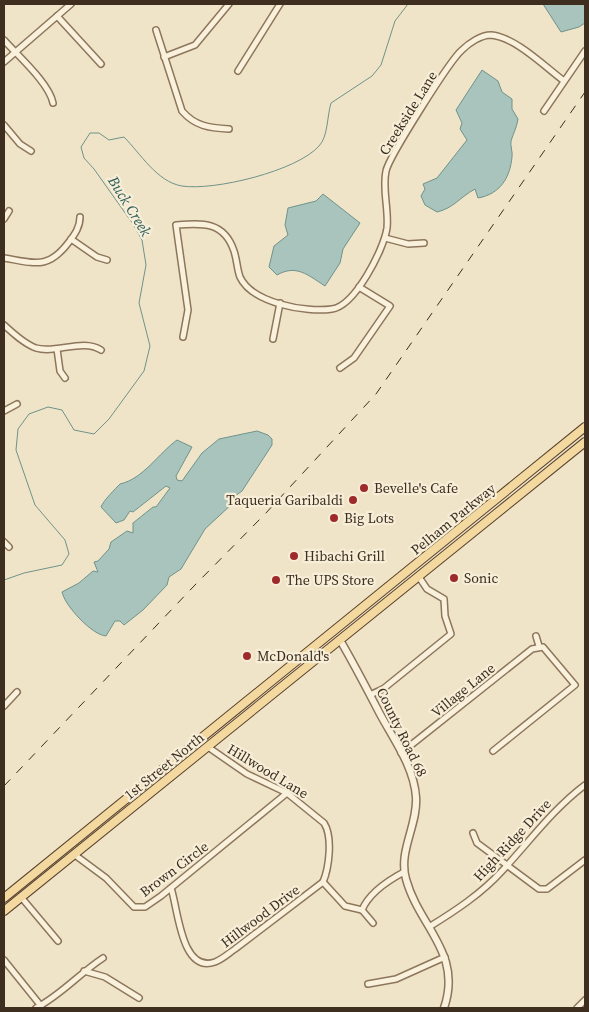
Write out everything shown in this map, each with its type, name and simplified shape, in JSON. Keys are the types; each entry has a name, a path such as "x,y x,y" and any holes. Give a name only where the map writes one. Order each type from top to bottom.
{"main road":[{"name":"Pelham Parkway","path":"336,629 585,427"},
{"name":"Pelham Parkway","path":"340,640 585,442"},
{"path":"544,460 553,469"},
{"path":"480,514 486,523"},
{"path":"425,557 433,565"},
{"path":"336,629 340,640"},
{"name":"1st Street North","path":"4,898 336,629"},
{"name":"1st Street North","path":"4,911 340,640"},
{"path":"290,666 297,675"},
{"path":"248,701 255,709"},
{"path":"200,739 208,747"},
{"path":"168,765 174,774"},
{"path":"118,805 125,814"},
{"path":"68,846 74,855"},
{"path":"14,889 21,897"}],"street":[{"path":"4,62 70,4"},
{"path":"164,57 196,45 228,4"},
{"path":"238,71 280,4"},
{"path":"57,16 101,64"},
{"path":"156,30 182,109 190,119 202,126 229,129"},
{"name":"Creekside Lane","path":"183,336 188,310 176,225 202,223 217,228 227,237 234,250 240,276 249,289 258,295 302,310 333,309 347,302 359,287 385,238 387,226 386,171 405,135 460,51 474,40 488,35 504,37 564,81"},
{"path":"4,40 50,94 53,103"},
{"path":"544,111 585,51"},
{"path":"4,126 20,144 31,151"},
{"path":"4,219 9,211"},
{"path":"4,258 37,263 46,262 59,254 71,239 80,226 80,217"},
{"path":"385,238 408,244 424,243"},
{"path":"71,239 96,256 107,260"},
{"path":"340,368 354,358 390,306 359,287"},
{"path":"273,339 280,303"},
{"path":"4,325 31,346 41,349 93,346 101,350"},
{"path":"57,349 60,371 65,378"},
{"path":"4,411 17,404"},
{"path":"4,542 10,547"},
{"path":"370,694 383,689 451,634 444,612 444,599 427,589 419,577"},
{"path":"494,751 575,685 546,649 538,646 536,636"},
{"name":"County Road 68","path":"340,640 401,753 413,780 416,803 414,820 404,854 404,872 411,894 445,957 449,983 444,1008"},
{"name":"Village Lane","path":"401,753 538,646"},
{"path":"4,706 17,692"},
{"name":"Hillwood Lane","path":"208,747 247,774 287,793 326,826 328,845 323,882"},
{"name":"High Ridge Drive","path":"429,927 469,901 506,866 558,807 585,785"},
{"name":"Brown Circle","path":"74,855 106,878 127,901 137,908 148,905 287,793"},
{"path":"473,833 477,843 506,866 543,890 550,887 585,860"},
{"path":"362,910 366,901 377,890 404,872"},
{"path":"323,882 345,906 362,910 373,923"},
{"name":"Hillwood Drive","path":"171,888 186,949 195,958 209,963 220,959 235,949 323,882"},
{"path":"21,897 58,941"},
{"path":"368,984 396,979 445,957"},
{"path":"4,960 39,1007 58,995 84,971 103,958"},
{"path":"84,971 105,977 139,998"},
{"path":"577,1008 585,1000"}],"water":[{"path":"543,4 585,4 585,23 579,27 561,32"},
{"path":"482,70 498,81 502,92 512,99 512,109 518,119 511,141 512,155 509,172 498,189 492,193 478,198 475,189 453,205 437,212 425,205 421,196 425,189 423,184 437,178 467,140 460,129 462,123 456,110"},
{"path":"323,194 360,223 343,249 340,263 325,286 302,272 290,271 277,275 269,267 274,246 288,235 285,225 288,208 316,201"},
{"path":"257,431 268,435 272,439 272,445 242,491 235,496 233,503 205,529 181,569 169,577 167,585 143,610 124,625 120,621 115,621 106,636 94,631 80,619 68,605 62,592 79,583 93,571 98,572 94,562 98,561 109,549 111,542 127,531 133,533 133,523 153,507 156,507 170,488 166,486 133,512 130,511 124,520 116,523 101,507 104,501 120,484 136,477 177,440 192,447 176,476 177,480 182,481 202,453 219,439"}],"waterway":[{"name":"Buck Creek","path":"4,580 24,573 62,565 69,554 65,540 35,505 16,450 18,429 29,414 48,407 62,410 74,430 94,434 109,419 144,371 150,346 139,303 146,265 142,240 133,224 84,158 81,147 90,133 99,133 109,140 124,137 157,173 165,179 182,186 196,187 234,182 293,164 308,155 322,142 326,132 331,103 372,76 381,65 395,21 408,4"}],"railway":[{"path":"4,786 265,514 376,394 585,92"}],"place":[{"name":"Bevelle's Cafe","path":"364,488"},
{"name":"Taqueria Garibaldi","path":"353,500"},
{"name":"Big Lots","path":"334,518"},
{"name":"Hibachi Grill","path":"294,556"},
{"name":"Sonic","path":"454,578"},
{"name":"The UPS Store","path":"276,580"},
{"name":"McDonald's","path":"247,656"}]}
